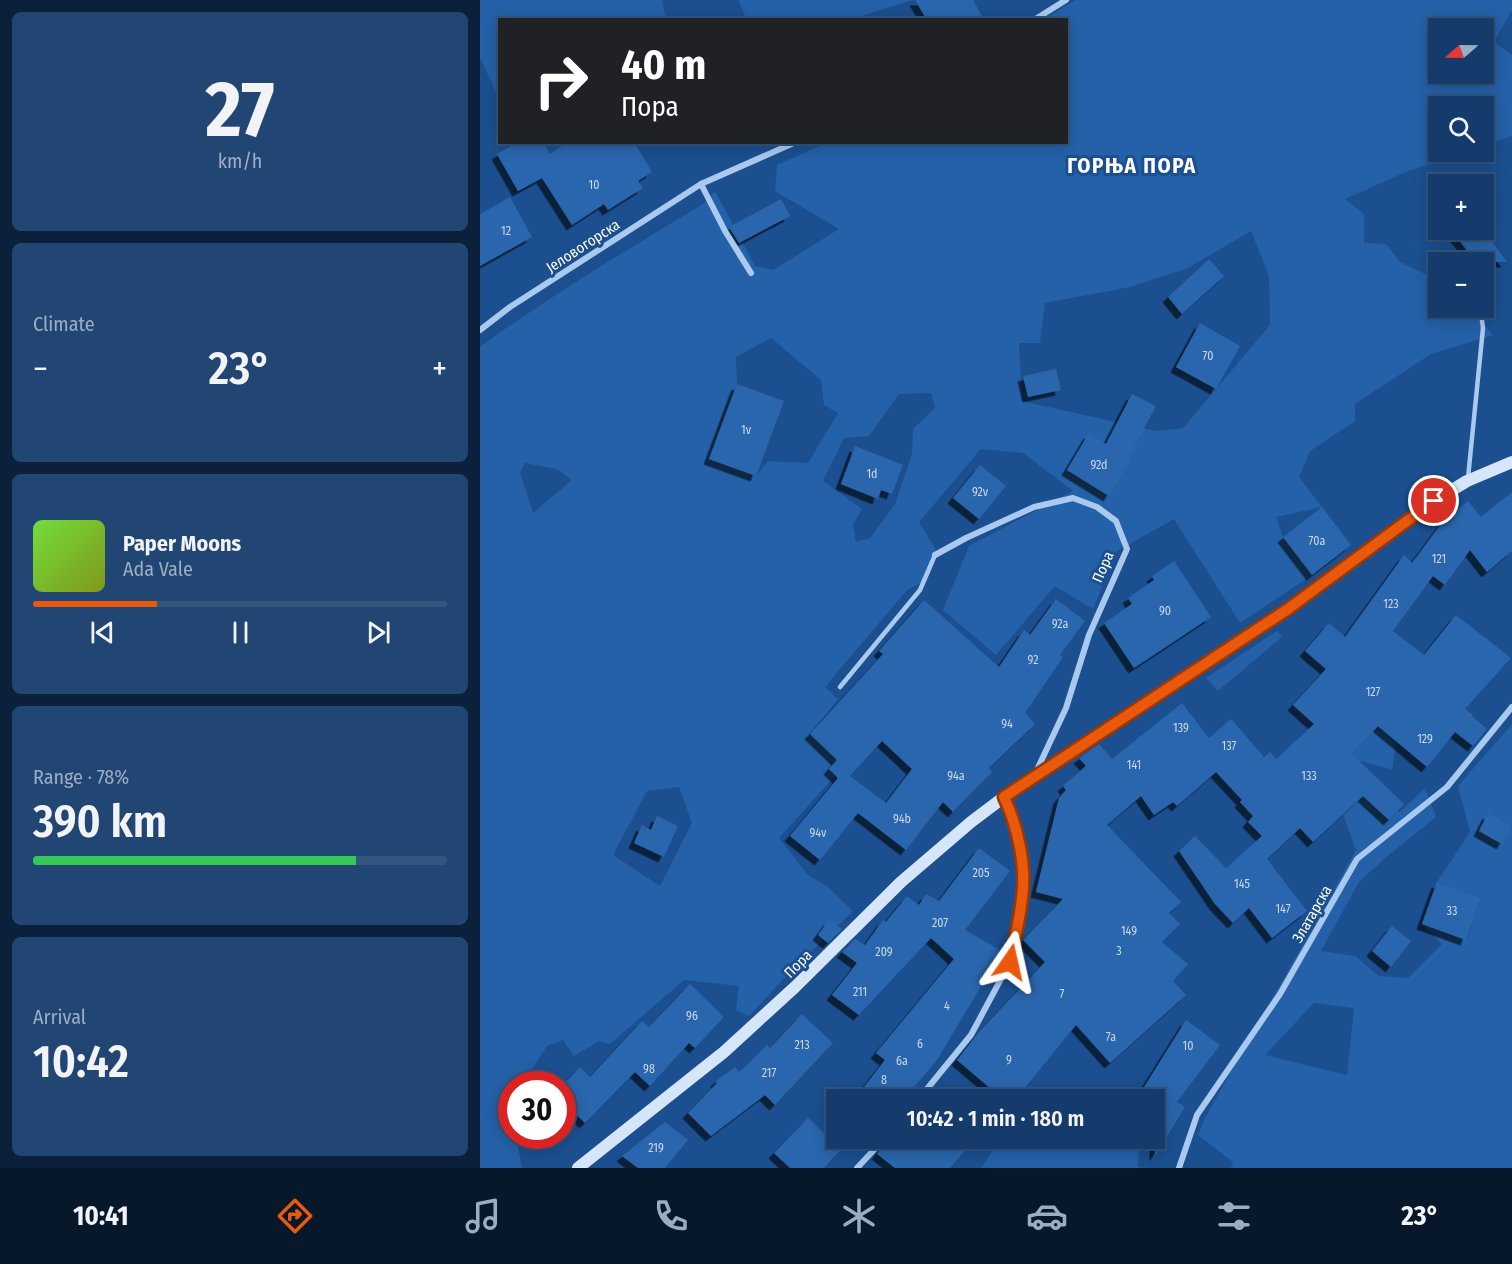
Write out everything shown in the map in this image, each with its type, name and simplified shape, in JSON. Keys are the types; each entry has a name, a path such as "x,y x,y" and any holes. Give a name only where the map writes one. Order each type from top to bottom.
{"street":[{"path":"1037,18 1066,0"},
{"name":"Јеловогорска","path":"480,330 510,307 701,184 791,144"},
{"path":"701,184 724,231 751,273"},
{"name":"Пора","path":"578,1168 724,1052 795,987 902,882 971,822 1004,797 1288,609 1434,501 1467,481 1512,462"},
{"name":"Пора","path":"935,555 1034,507 1073,498 1097,507 1116,521 1127,549 1089,635 1066,708 1035,776"},
{"name":"Златарска","path":"1179,1168 1197,1115 1280,994 1357,859 1447,787 1512,707"},
{"path":"927,1089 971,1035 1010,962 1023,895 1022,867 1011,813 1004,797"},
{"path":"857,1168 875,1149"}],"lane":[{"path":"1467,481 1483,328 1482,318"},
{"path":"840,687 920,590 935,555"}],"shaded area":[{"path":"480,0 662,0 665,16 658,18 498,18 498,96 480,58"},
{"path":"738,0 912,0 855,18 746,18"},
{"path":"1076,0 1512,0 1512,10 1494,42 1512,55 1512,136 1494,142 1494,96 1428,96 1428,162 1436,162 1408,171 1345,199 1364,214 1364,243 1386,244 1400,262 1428,275 1428,318 1477,318 1493,335 1431,354 1355,404 1355,421 1310,451 1299,477 1322,507 1276,517 1283,537 1312,575 1240,623 1174,519 1117,551 1093,609 1055,586 996,655 943,610 969,546 1073,491 1023,453 981,449 919,522 936,550 922,582 907,590 825,687 838,699 810,734 837,760 829,769 835,776 779,838 808,875 828,887 853,911 789,973 749,1016 736,1010 739,986 684,980 610,1044 599,1041 574,1056 563,1040 547,1046 531,1071 498,1071 498,1149 518,1149 522,1168 480,1168 480,347 562,291 703,204 715,191 755,266 773,270 839,229 775,191 777,165 824,144 1068,144 1068,18 1046,18","holes":["1251,231 1269,276 1270,325 1183,428 1156,431 1022,401 1019,343 1040,343 1045,303 1130,287 1188,268","771,338 821,380 824,405 838,413 808,463 768,461 756,476 709,459 737,384 736,357","931,393 935,408 913,429 912,454 895,504 870,538 856,542 853,525 862,509 823,481 844,438 869,436 899,394","525,463 557,469 572,480 533,513 520,472","679,787 692,823 660,886 613,855 647,791"]},
{"path":"1277,631 1282,637 1218,691 1206,678"},
{"path":"1512,724 1512,1168 1231,1168 1233,1162 1198,1135 1205,1118 1356,850 1338,801 1323,781 1373,725 1398,729 1392,770 1361,761 1344,781 1400,812 1425,788 1436,817 1359,882 1321,951 1355,956 1379,976 1408,978 1442,944 1422,924 1467,939 1481,898 1437,882 1470,832 1458,786","holes":["1314,1003 1354,1008 1347,1075 1265,1055"]},
{"path":"994,1149 1139,1149 1138,1167 1147,1168 981,1168"}],"building":[{"path":"915,0 973,0 983,18 926,18"},
{"path":"514,144 544,144 550,154 565,144 635,144 652,172 638,181 643,188 608,210 604,204 572,225 542,178 518,191 497,154"},
{"path":"510,197 532,237 480,266 480,214"},
{"path":"781,199 790,216 739,243 729,227"},
{"path":"1459,240 1490,240 1507,262 1494,262 1494,252 1468,252"},
{"path":"1209,259 1224,276 1182,314 1168,297"},
{"path":"1200,323 1240,346 1216,389 1176,367"},
{"path":"1056,369 1061,390 1028,397 1023,376"},
{"path":"737,384 784,401 756,476 709,459"},
{"path":"1132,394 1156,406 1128,458 1131,459 1109,496 1067,470 1089,433 1106,444"},
{"path":"855,446 903,465 892,494 881,490 878,499 841,484"},
{"path":"980,465 1006,486 979,519 953,498"},
{"path":"1512,492 1512,551 1487,572 1470,550 1445,585 1433,576 1393,631 1424,655 1456,615 1511,658 1465,709 1487,729 1473,746 1455,732 1427,767 1378,726 1352,754 1404,804 1389,820 1363,796 1313,842 1300,828 1267,859 1307,911 1272,938 1249,908 1233,923 1215,904 1179,851 1195,836 1226,868 1262,836 1248,822 1253,816 1240,802 1242,800 1216,772 1177,806 1173,802 1154,815 1141,796 1107,825 1181,902 1169,913 1180,924 1162,942 1188,964 1173,981 1186,995 1110,1063 1076,1025 1024,1089 991,1089 957,1060 978,1033 1045,962 1023,940 1063,899 1036,892 1059,798 1066,790 1063,786 1086,766 1079,758 1099,744 1112,759 1182,703 1209,738 1231,719 1264,757 1270,752 1276,759 1314,724 1293,705 1326,669 1305,651 1329,623 1345,637 1404,555 1412,563 1444,520 1468,501 1481,517"},
{"path":"1322,507 1351,545 1312,575 1283,537"},
{"path":"1174,561 1211,617 1134,668 1104,623 1132,604 1128,598 1154,580 1152,576"},
{"path":"1056,599 1085,621 1060,655 1063,657 1025,713 1035,724 989,768 992,772 953,812 943,802 906,850 858,813 820,860 790,836 838,778 829,769 837,760 810,734 883,654 879,651 924,600 999,667 1024,630 1030,635","holes":["882,741 912,769 886,803 850,776"]},
{"path":"1488,813 1512,827 1502,844 1479,831"},
{"path":"657,816 678,826 664,857 634,843 642,825 651,830"},
{"path":"979,848 1010,871 965,930 1002,951 937,1060 912,1089 863,1089 885,1060 876,1053 954,959 931,938 859,1015 832,995 857,963 842,952 855,939 865,945 883,920 886,922 907,896 919,905 926,894 939,901"},
{"path":"1437,882 1481,898 1466,940 1422,924"},
{"path":"829,920 842,929 828,943 818,935"},
{"path":"1392,926 1411,941 1391,967 1372,951"},
{"path":"690,984 724,1017 695,1048 689,1043 650,1086 635,1072 585,1123 576,1114 576,1071 580,1067 590,1077 642,1021 649,1027"},
{"path":"802,1014 833,1043 775,1105 765,1095 711,1136 688,1113 717,1083 716,1081 735,1067 739,1072 767,1045 770,1048"},
{"path":"1186,1020 1220,1045 1177,1102 1185,1107 1165,1140 1165,1089 1143,1089"},
{"path":"808,1118 826,1135 826,1149 842,1149 824,1168 790,1168 774,1153"},
{"path":"665,1122 688,1140 665,1168 638,1168 622,1156"},
{"path":"881,1149 967,1149 950,1168 895,1168 877,1154"}],"district":[{"name":"ГОРЊА ПОРА","path":"1132,166"}],"route":[{"path":"1010,962 1023,895 1022,867 1011,813 1004,797 1288,609 1434,501"}]}
